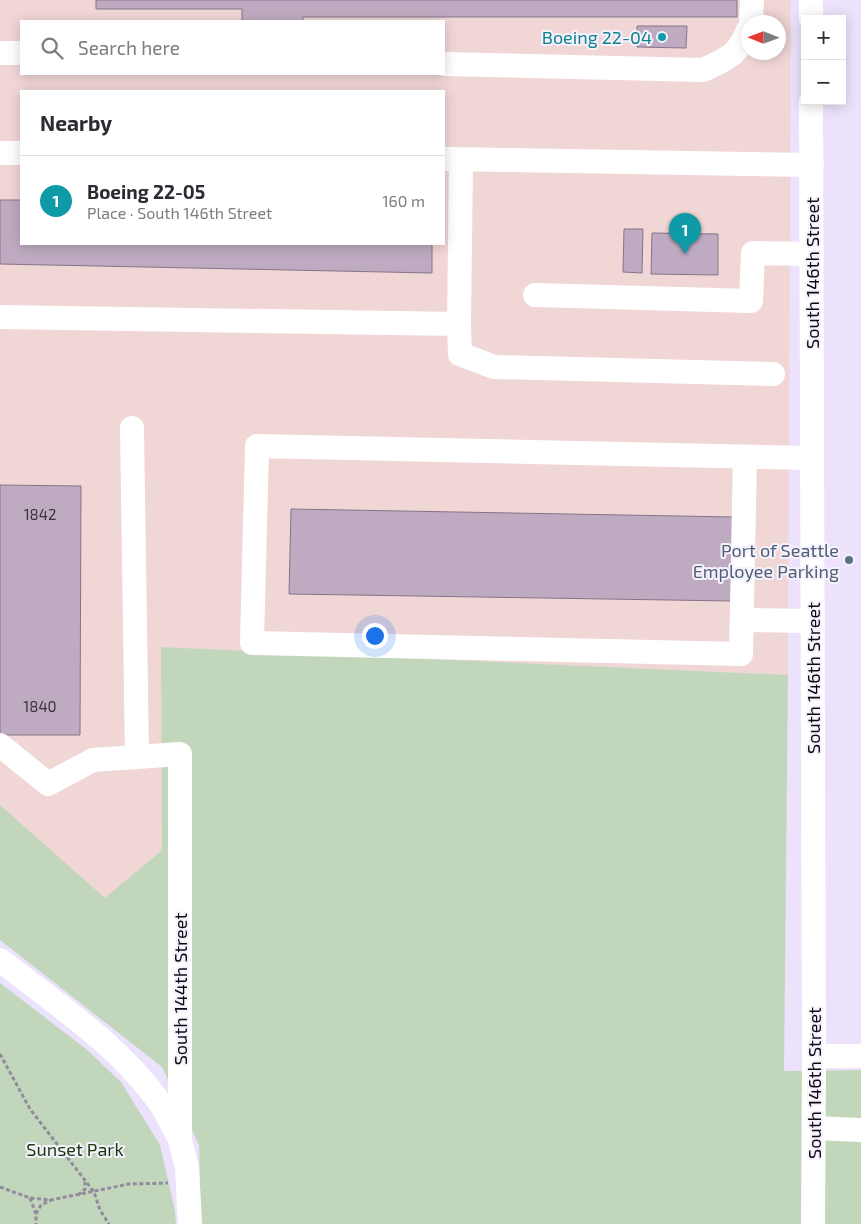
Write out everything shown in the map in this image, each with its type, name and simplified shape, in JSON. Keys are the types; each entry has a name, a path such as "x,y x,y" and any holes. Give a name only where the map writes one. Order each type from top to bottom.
{"street":[{"path":"752,0 752,15"},
{"path":"811,0 811,15"},
{"path":"445,64 703,70 727,59 741,46"},
{"path":"0,53 20,53"},
{"name":"South 146th Street","path":"811,105 813,1224"},
{"path":"0,153 20,153"},
{"path":"773,374 494,367 460,354 453,160 812,165"},
{"path":"535,294 751,301 753,253 812,254"},
{"path":"0,317 459,324"},
{"path":"0,745 48,784 93,760 137,757 132,428"},
{"path":"745,457 741,654 252,643 257,446 812,458"},
{"path":"742,620 813,621"},
{"name":"South 144th Street","path":"137,757 180,754 180,1140 187,1168 190,1224"},
{"path":"0,960 103,1040 135,1072 161,1104 180,1140"},
{"path":"814,1056 861,1056"},
{"path":"814,1128 861,1130"}],"path":[{"path":"0,1054 30,1109 94,1192 100,1210 109,1224"},
{"path":"78,1195 85,1189 85,1180"},
{"path":"0,1187 30,1198 51,1200 129,1184 188,1182"},
{"path":"30,1198 36,1214 36,1224"},
{"path":"36,1214 41,1205 51,1200"}],"shaded area":[{"path":"0,0 791,0 788,675 161,647 162,850 105,899 0,805"}],"green space":[{"path":"161,647 788,675 784,1071 861,1070 861,1224 201,1224 199,1145 162,1067 0,940 0,805 105,898 162,850"},
{"name":"Sunset Park","path":"0,983 86,1049 121,1082 160,1145 175,1211 176,1224 0,1224"}],"building":[{"path":"96,0 737,0 737,17 303,17 303,20 242,20 242,9 96,9"},
{"name":"Boeing 22-04","path":"637,26 687,26 686,48 637,47"},
{"path":"0,200 20,200 20,245 432,245 432,273 0,264"},
{"path":"624,229 643,229 642,273 623,272"},
{"path":"652,233 718,234 718,275 651,274"},
{"path":"0,485 81,486 80,735 0,735"},
{"path":"291,509 733,517 732,601 289,594"}],"place":[{"name":"Boeing 22-04","path":"662,37"},
{"name":"Boeing 22-05","path":"685,254"},
{"name":"Port of Seattle Employee Parking","path":"849,560"}]}
